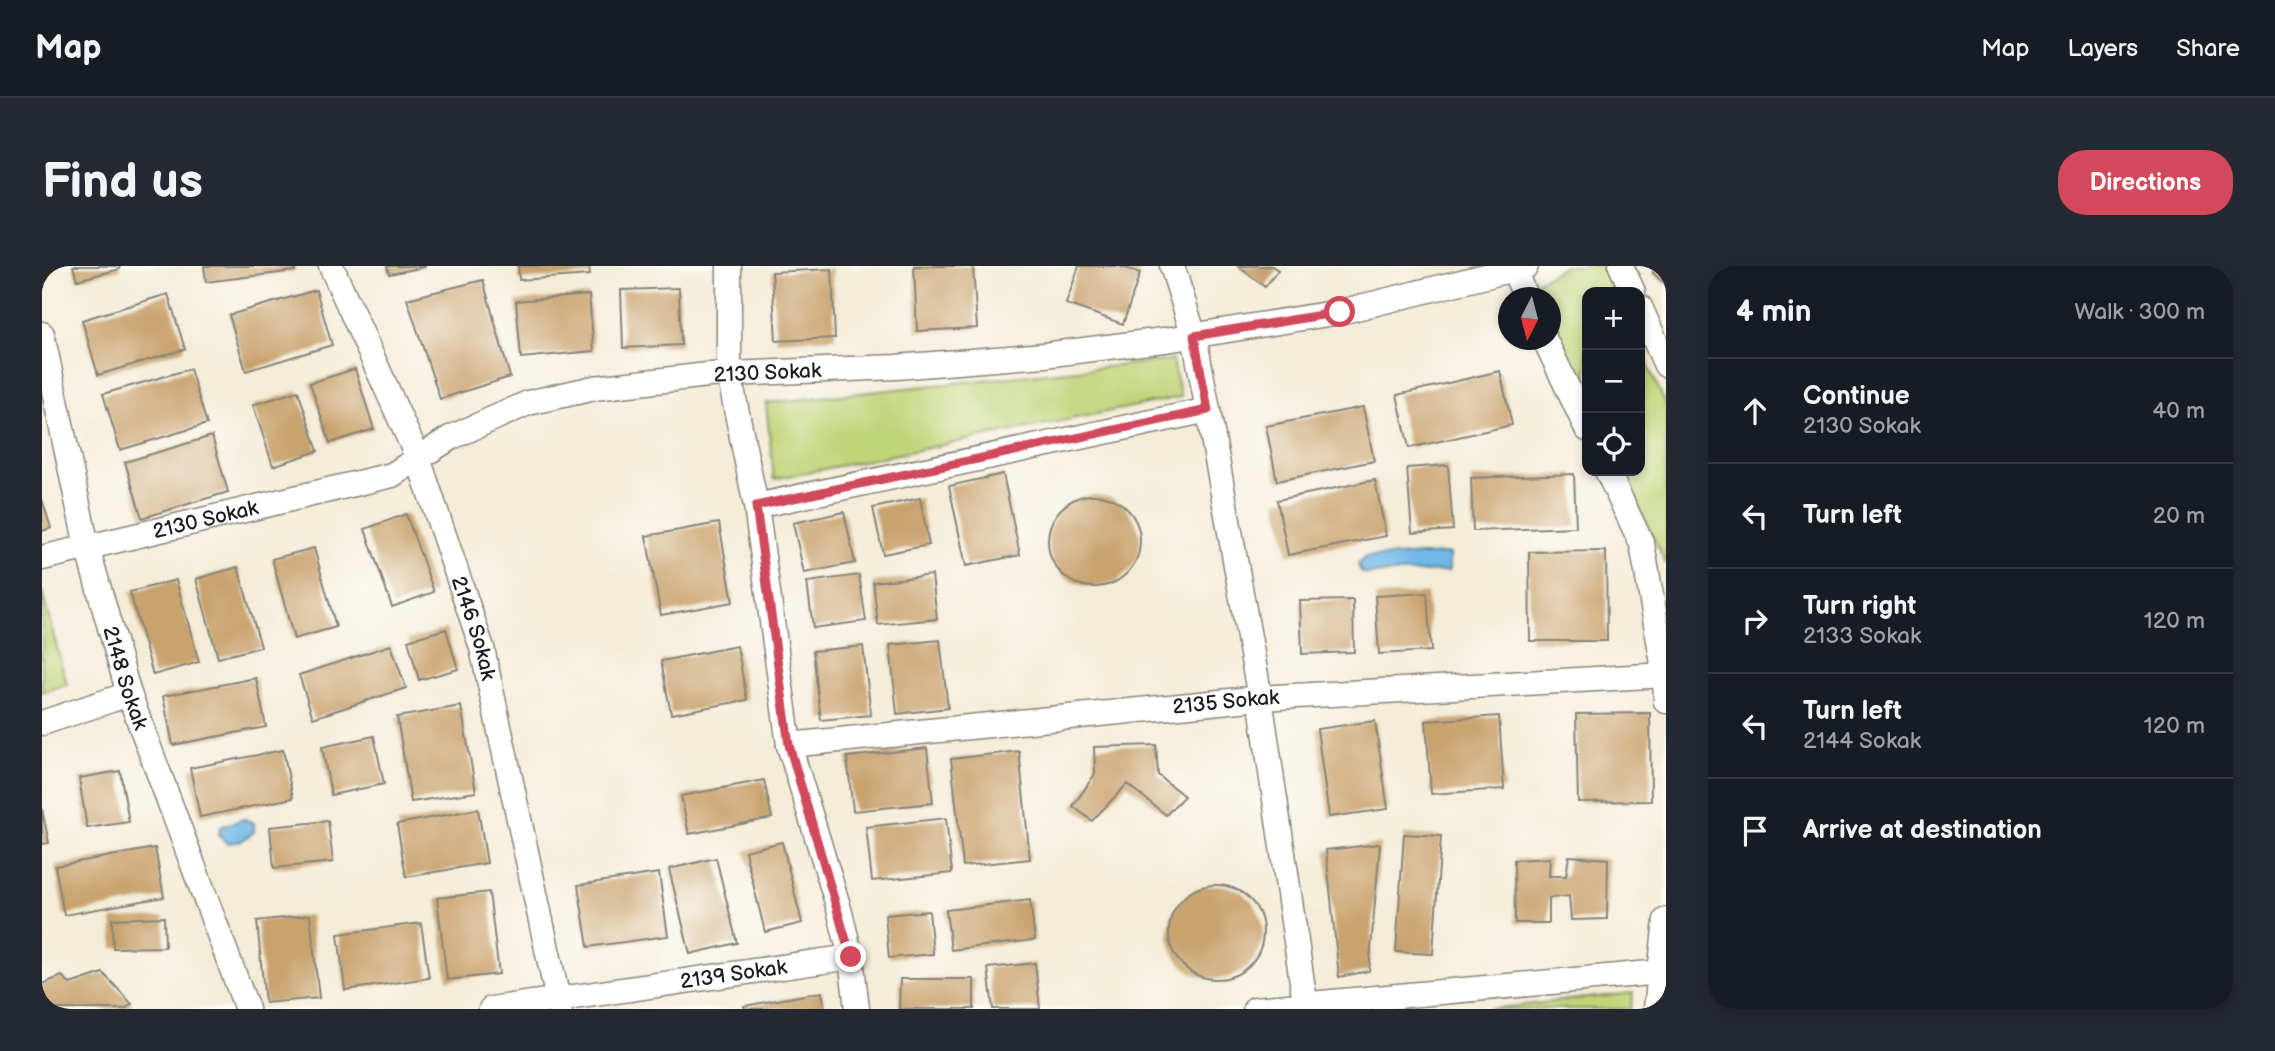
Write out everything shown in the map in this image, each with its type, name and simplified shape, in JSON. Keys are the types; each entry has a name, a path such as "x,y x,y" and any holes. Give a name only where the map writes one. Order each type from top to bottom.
{"street":[{"name":"2146 Sokak","path":"331,266 418,458 482,648 559,1003"},
{"path":"729,266 729,374 756,506 789,745 851,957 857,1009"},
{"path":"1172,266 1194,336 1208,410 1260,698 1306,1006"},
{"path":"1621,266 1631,287"},
{"name":"2130 Sokak","path":"42,558 391,475 450,438 528,403 594,388 729,374 936,364 1044,355 1194,336 1340,312 1517,268"},
{"path":"1517,268 1523,287"},
{"path":"1645,318 1666,365"},
{"name":"2148 Sokak","path":"42,334 87,547 130,694 247,1009"},
{"path":"1550,350 1582,418"},
{"path":"756,506 1208,410"},
{"path":"1609,476 1642,544 1666,675 1666,701"},
{"name":"2135 Sokak","path":"789,745 1260,698 1666,675"},
{"path":"42,723 130,694"},
{"path":"1656,1009 1666,920"},
{"name":"2139 Sokak","path":"491,1009 559,1003 851,957"},
{"path":"1255,1009 1661,972"}],"green space":[{"path":"1565,266 1601,266 1612,287 1582,287 1582,387 1561,342 1561,287 1534,287 1533,284"},
{"path":"1645,359 1666,405 1666,564 1624,476 1645,476"},
{"path":"1172,360 1181,397 774,479 766,403"},
{"path":"42,592 67,685 42,692"},
{"path":"1633,993 1630,1009 1488,1009"}],"water":[{"path":"1449,554 1449,571 1367,574 1361,572 1358,565 1364,557"},
{"path":"244,819 254,823 254,832 241,841 228,843 219,836 220,827"}],"building":[{"path":"73,266 120,266 120,269 77,280"},
{"path":"204,266 295,266 295,271 206,282"},
{"path":"387,266 425,266 425,267 389,274"},
{"path":"518,266 589,266 590,275 519,280"},
{"path":"914,266 973,266 977,328 917,331"},
{"path":"1079,266 1120,266 1140,273 1123,324 1066,304"},
{"path":"1238,266 1272,266 1278,270 1265,287"},
{"path":"1656,266 1666,266 1666,285 1653,273"},
{"path":"832,269 835,338 776,341 772,272"},
{"path":"483,280 510,377 440,399 407,299"},
{"path":"679,288 681,345 623,348 621,290"},
{"path":"316,290 332,345 246,371 229,315"},
{"path":"168,294 185,349 98,375 82,320"},
{"path":"589,295 594,351 521,358 516,301"},
{"path":"190,369 207,424 120,450 103,394"},
{"path":"355,369 374,429 330,443 310,383"},
{"path":"1500,371 1512,425 1409,448 1397,395"},
{"path":"298,391 318,451 273,466 253,405"},
{"path":"1363,407 1374,461 1277,481 1266,426"},
{"path":"212,436 228,492 142,518 125,462"},
{"path":"1448,465 1453,530 1412,533 1407,468"},
{"path":"1003,474 1020,555 966,566 949,486"},
{"path":"1574,474 1576,527 1473,531 1471,478"},
{"path":"1375,480 1386,536 1288,555 1277,500"},
{"path":"1085,495 1103,495 1120,502 1133,515 1140,532 1140,550 1133,567 1120,580 1103,587 1085,587 1068,580 1055,567 1048,550 1048,532 1055,515 1068,502"},
{"path":"920,498 929,545 883,554 873,508"},
{"path":"42,499 51,528 42,531"},
{"path":"844,512 855,563 804,573 793,523"},
{"path":"406,514 434,592 392,607 365,529"},
{"path":"719,523 733,602 661,615 646,536"},
{"path":"314,548 336,627 294,639 272,559"},
{"path":"1606,551 1607,641 1530,641 1529,552"},
{"path":"238,567 261,647 218,658 196,579"},
{"path":"859,575 866,621 813,628 807,582"},
{"path":"932,575 937,619 878,625 873,582"},
{"path":"176,580 199,662 153,675 130,592"},
{"path":"1427,593 1431,651 1379,654 1375,596"},
{"path":"1353,600 1354,652 1302,654 1300,601"},
{"path":"446,629 458,669 419,680 408,640"},
{"path":"940,640 948,708 897,714 890,645"},
{"path":"391,645 406,688 313,718 299,675"},
{"path":"737,646 747,700 671,714 661,661"},
{"path":"863,646 871,715 821,720 813,651"},
{"path":"256,678 266,727 173,745 163,696"},
{"path":"461,706 476,792 411,802 397,717"},
{"path":"1650,713 1651,801 1578,802 1576,714"},
{"path":"1499,716 1504,789 1431,794 1426,721"},
{"path":"1375,721 1388,809 1329,817 1317,729"},
{"path":"374,736 384,784 331,795 322,747"},
{"path":"1156,745 1158,775 1184,796 1166,815 1127,784 1092,821 1073,806 1095,774 1094,747"},
{"path":"927,748 933,803 853,811 847,757"},
{"path":"283,750 293,798 200,817 190,768"},
{"path":"1019,751 1030,859 963,866 951,759"},
{"path":"120,771 129,822 87,828 79,778"},
{"path":"764,780 772,818 689,834 681,796"},
{"path":"42,809 49,843 42,844"},
{"path":"478,809 487,863 406,877 397,824"},
{"path":"946,818 952,873 872,881 866,827"},
{"path":"328,821 333,862 274,868 270,827"},
{"path":"1404,834 1441,836 1433,954 1396,952"},
{"path":"782,842 802,923 765,932 745,851"},
{"path":"1380,844 1369,971 1339,977 1326,850"},
{"path":"155,848 164,897 64,915 55,866"},
{"path":"1569,856 1608,859 1607,919 1571,920 1569,896 1549,898 1549,923 1515,923 1514,860 1550,858 1549,876 1566,876"},
{"path":"716,858 737,943 690,954 669,869"},
{"path":"659,873 668,936 588,947 578,885"},
{"path":"1216,885 1234,889 1249,899 1259,914 1263,932 1259,950 1249,965 1234,975 1216,979 1198,975 1183,965 1173,950 1169,932 1173,914 1183,899 1198,889"},
{"path":"489,892 499,974 447,980 437,898"},
{"path":"1030,900 1035,940 951,950 946,910"},
{"path":"929,911 933,954 889,958 885,915"},
{"path":"310,915 319,998 265,1003 257,921"},
{"path":"164,917 165,947 113,948 112,919"},
{"path":"421,923 429,978 345,990 338,934"},
{"path":"1035,963 1040,1009 993,1009 988,968"},
{"path":"103,973 132,1004 125,1009 42,1009 42,984 62,976 70,984"},
{"path":"900,979 974,979 974,1009 899,1009"},
{"path":"822,992 825,1009 745,1009 744,1006"}],"route":[{"path":"851,957 789,745 756,506 1208,410 1194,336 1340,312"}]}
